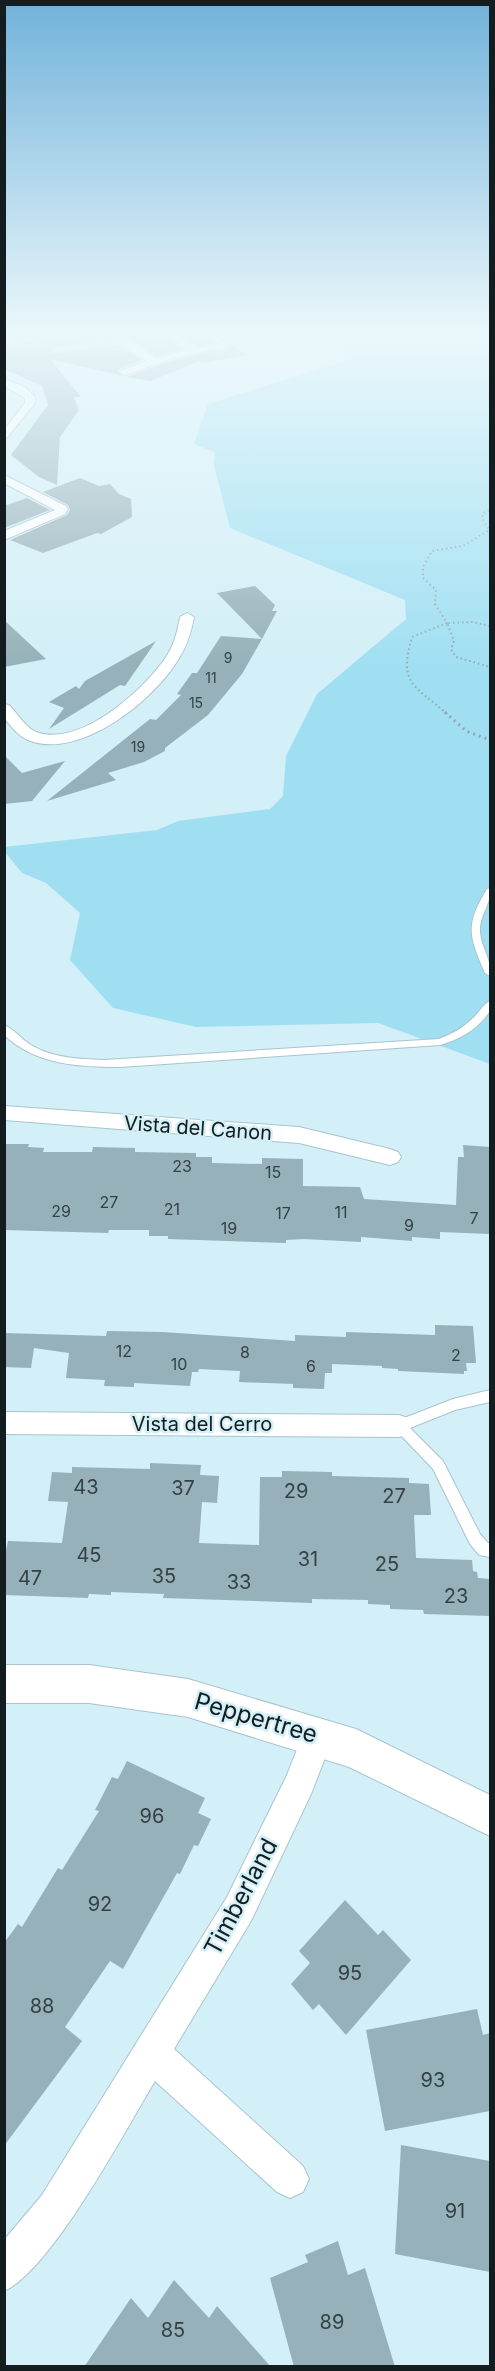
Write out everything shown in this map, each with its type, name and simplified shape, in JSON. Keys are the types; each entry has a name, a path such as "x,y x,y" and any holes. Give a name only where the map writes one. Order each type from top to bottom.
{"street":[{"path":"4,478 62,509 59,514 4,536"},
{"path":"4,708 22,728 34,737 50,739 69,737 89,730 143,695 167,665 188,629 187,617"},
{"name":"Vista del Canon","path":"4,1113 299,1135 390,1157"},
{"name":"Vista del Cerro","path":"4,1423 399,1426"},
{"name":"Peppertree","path":"4,1684 89,1684 188,1698 318,1735 356,1749 490,1816"},
{"name":"Timberland","path":"4,2271 56,2209 239,1909 300,1783 318,1735"},
{"path":"150,2052 290,2179"}],"lane":[{"path":"490,891 473,926 477,944 490,972"},
{"path":"4,1028 29,1049 53,1058 87,1064 120,1063 440,1042 464,1032 476,1023 490,1004"},
{"path":"490,1396 453,1406 399,1426 438,1465 475,1539 484,1550 490,1550"}],"path":[{"path":"490,510 483,513 489,530 466,547 432,551 423,567 423,578 436,590 435,604 447,623 454,641 451,649 456,657 490,667"},
{"path":"490,626 471,622 447,623 412,637 405,661 408,680 466,730 490,740"}],"shaded area":[{"path":"196,445 490,445 490,1064 378,1023 196,1027 113,1008 70,960 80,913 46,883 22,873 5,852 4,847 157,830 178,821 270,809 283,796 286,756 317,694 406,619 405,600 230,528 214,466 215,452"}],"building":[{"path":"19,445 60,445 57,485 39,477 11,455"},
{"path":"80,478 99,486 110,484 119,494 131,499 132,517 101,534 97,533 43,553 10,540 67,515 70,510 68,505 43,492"},
{"path":"27,498 50,510 4,528 4,506"},
{"path":"255,586 275,605 272,611 277,611 262,639 217,593"},
{"path":"4,620 46,659 4,667"},
{"path":"221,636 262,639 242,674 208,715 165,748 165,751 144,762 108,773 116,780 47,801 150,719 156,720 181,695 177,694 192,673 197,673"},
{"path":"156,641 125,686 120,685 49,729 64,708 49,702 76,686 79,689 85,681"},
{"path":"4,755 22,773 65,761 32,801 4,804"},
{"path":"4,1144 29,1144 28,1147 44,1148 43,1152 92,1152 93,1147 135,1148 135,1152 196,1153 196,1157 212,1157 212,1163 262,1164 262,1158 303,1159 303,1186 360,1187 364,1199 456,1205 458,1157 464,1157 463,1145 490,1147 490,1234 440,1232 440,1239 412,1237 412,1241 361,1237 361,1242 304,1239 286,1240 286,1243 168,1239 168,1236 149,1236 149,1230 109,1230 108,1233 4,1230"},
{"path":"435,1325 473,1326 476,1363 466,1363 467,1371 464,1371 464,1374 398,1371 398,1369 382,1368 382,1366 332,1364 332,1373 325,1373 324,1389 293,1388 293,1384 239,1382 240,1371 199,1369 198,1372 192,1372 190,1386 134,1383 134,1387 104,1386 105,1380 66,1378 69,1353 34,1348 31,1368 4,1367 4,1333 106,1336 107,1331 162,1332 295,1341 295,1335 346,1337 346,1332 435,1335"},
{"path":"150,1463 201,1465 200,1475 219,1476 217,1503 202,1502 199,1543 259,1545 260,1477 282,1477 282,1471 332,1472 332,1476 409,1478 409,1483 429,1484 431,1515 414,1515 416,1558 472,1560 473,1571 477,1572 478,1578 490,1579 490,1616 424,1614 423,1610 390,1609 390,1605 368,1604 368,1600 312,1599 312,1603 163,1598 164,1594 111,1592 111,1595 89,1594 88,1598 4,1595 4,1560 8,1541 62,1543 68,1502 48,1501 52,1472 72,1473 72,1467 150,1469"},
{"path":"127,1761 205,1798 198,1813 211,1819 198,1846 194,1845 180,1874 177,1873 123,1969 110,1961 65,2027 82,2041 4,2146 4,1943 18,1924 22,1927 58,1868 62,1870 99,1811 95,1810 112,1777 118,1779"},
{"path":"345,1900 378,1935 383,1930 411,1960 346,2035 319,2004 313,2010 291,1984 310,1963 299,1951"},
{"path":"477,2009 483,2035 490,2033 490,2111 385,2131 366,2030"},
{"path":"401,2145 490,2161 490,2272 395,2254"},
{"path":"338,2241 348,2275 365,2268 395,2367 294,2367 270,2278 308,2262 305,2255"},
{"path":"174,2280 209,2318 217,2306 271,2367 84,2367 131,2298 148,2318"}]}
